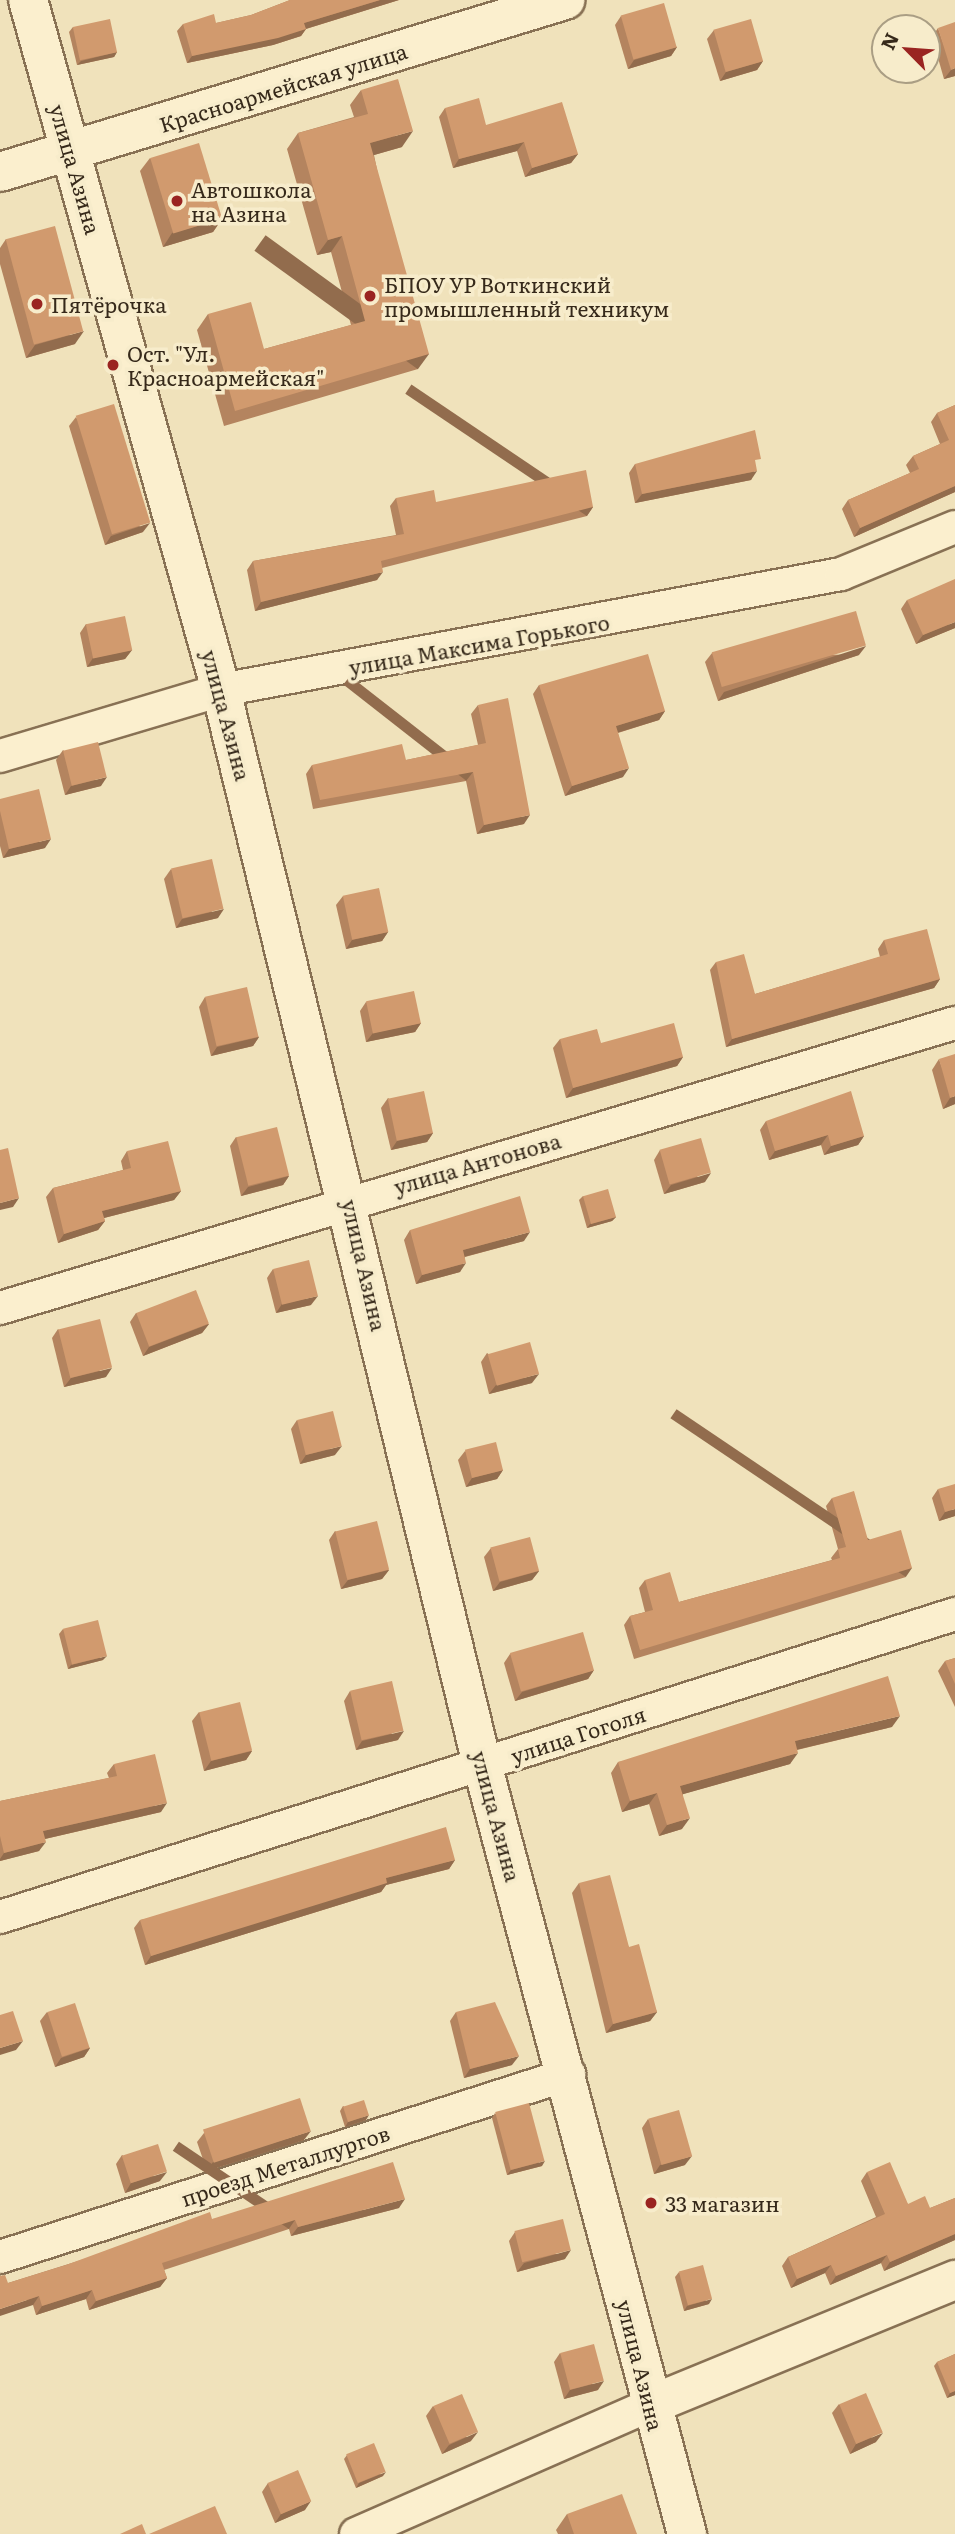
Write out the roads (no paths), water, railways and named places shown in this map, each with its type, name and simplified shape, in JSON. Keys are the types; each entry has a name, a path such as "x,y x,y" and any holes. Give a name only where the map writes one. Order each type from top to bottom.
{"main road":[{"name":"улица Азина","path":"28,0 221,690 350,1200 482,1764 569,2074 650,2405 687,2534"},
{"name":"Красноармейская улица","path":"0,173 565,0"},
{"path":"650,2405 955,2280"}],"street":[{"name":"улица Максима Горького","path":"0,755 221,690 481,646 841,574 955,527"},
{"name":"улица Антонова","path":"0,1308 350,1200 955,1023"},
{"name":"улица Гоголя","path":"0,1917 955,1614"},
{"name":"проезд Металлургов","path":"0,2257 569,2074"},
{"path":"356,2534 650,2405"}],"place":[{"name":"Автошкола на Азина","path":"177,201"},
{"name":"БПОУ УР Воткинский промышленный техникум","path":"370,296"},
{"name":"Пятёрочка","path":"37,304"},
{"name":"Ост. \"Ул. Красноармейская\"","path":"113,365"},
{"name":"33 магазин","path":"651,2203"}]}
